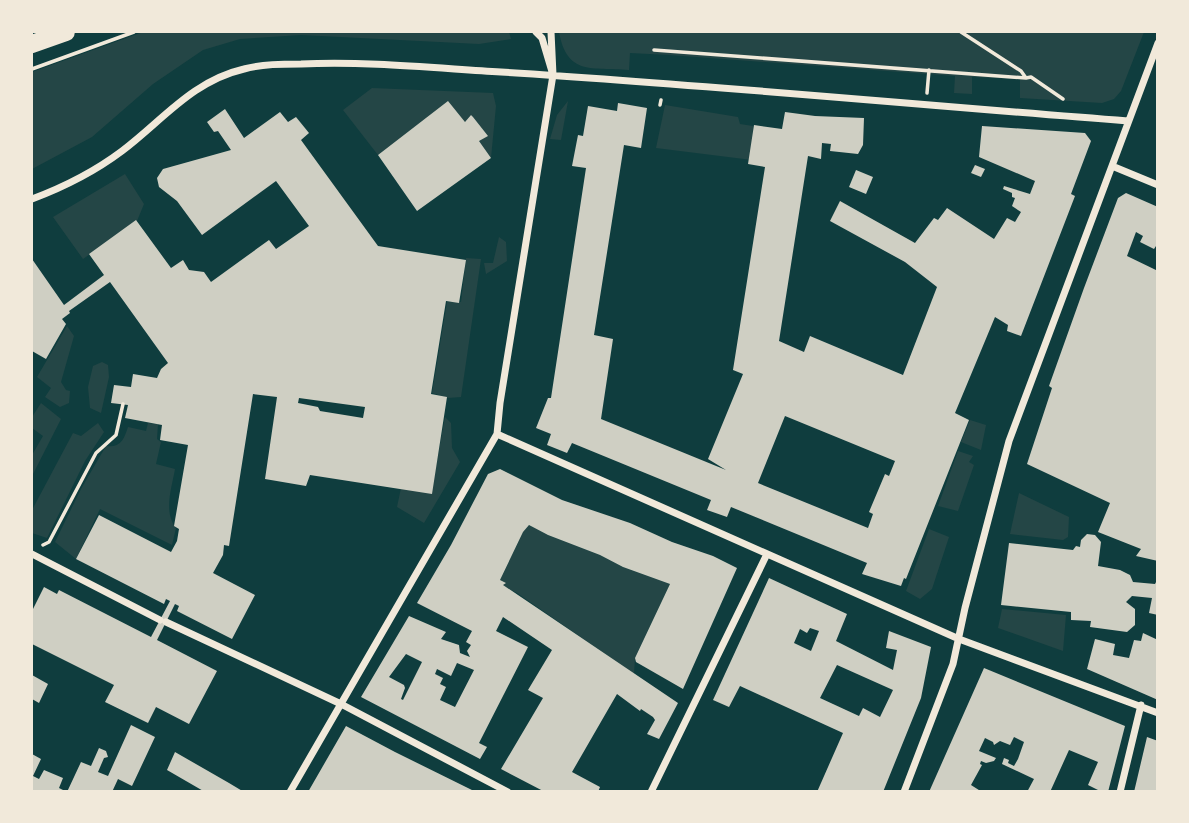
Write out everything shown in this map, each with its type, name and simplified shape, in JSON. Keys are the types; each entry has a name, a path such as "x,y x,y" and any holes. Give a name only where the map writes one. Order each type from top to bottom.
{"main road":[{"path":"32,44 66,32"}],"street":[{"path":"536,32 542,38 553,75"},
{"path":"290,792 497,434 553,75 551,32"},
{"path":"904,792 953,664 1009,441 1157,43"},
{"path":"32,199 56,191 100,166 122,151 193,91 223,75 262,65 334,62 553,75 1128,121"},
{"path":"1112,166 1157,185"},
{"path":"497,434 960,639 1157,713"},
{"path":"32,554 163,621 341,704 508,792"},
{"path":"651,792 767,554"},
{"path":"1119,792 1141,705"}],"path":[{"path":"32,69 134,32"},
{"path":"961,32 1021,71 1026,78"},
{"path":"654,50 1031,78 1063,99"},
{"path":"925,105 929,70"},
{"path":"40,547 49,542 96,453 116,435 123,404"}],"shaded area":[{"path":"143,32 509,32 511,39 479,44 301,35 240,39 203,50 153,84 92,137 32,169 32,72"},
{"path":"559,32 1144,32 1121,91 1114,99 1102,103 1020,98 1020,79 972,77 972,94 954,93 955,76 669,55 630,53 629,70 593,68 575,63 568,56"},
{"path":"372,88 493,93 496,106 491,158 479,141 487,136 473,117 471,115 465,122 448,102 378,155 343,110"},
{"path":"568,101 561,140 550,139 557,115"},
{"path":"665,105 738,117 740,124 753,126 752,160 656,148"},
{"path":"125,174 144,204 137,221 83,259 53,217"},
{"path":"499,237 506,242 507,261 486,274 484,263 493,263"},
{"path":"466,258 481,259 461,397 448,398 432,393 447,302 461,302"},
{"path":"67,326 74,336 61,382 66,390 70,391 69,403 60,407 45,397 51,388 37,377"},
{"path":"102,362 108,365 109,377 101,413 90,408 88,387 93,366"},
{"path":"41,403 61,419 32,476 32,455 43,436 32,428 32,417"},
{"path":"445,417 451,423 452,448 460,462 424,523 397,507 401,488 431,493"},
{"path":"970,420 986,425 981,450 961,442"},
{"path":"98,423 104,432 85,461 47,538 32,533 32,510 73,433 81,436"},
{"path":"148,423 158,424 157,439 161,442 156,464 175,469 169,507 176,528 172,545 100,509 76,559 55,542 81,489 106,446 118,444 128,427 146,431"},
{"path":"958,451 973,456 969,462 974,465 958,511 938,506"},
{"path":"1019,493 1069,517 1068,537 1063,540 1010,534"},
{"path":"529,525 623,567 670,584 635,658 634,674 503,586 500,580"},
{"path":"929,529 949,537 932,589 920,599 906,591"},
{"path":"1002,609 1066,615 1063,651 998,628"}],"building":[{"path":"448,101 465,122 471,115 488,136 479,141 491,158 417,211 378,155"},
{"path":"618,103 647,108 641,148 624,145 594,335 613,339 601,419 726,470 708,459 743,374 733,370 765,167 748,164 754,125 782,129 785,112 864,118 863,145 858,154 830,151 831,144 822,143 821,159 808,156 779,341 804,352 810,336 903,375 937,287 905,262 830,221 840,201 915,243 934,218 938,220 947,208 994,239 1007,218 1015,222 1021,212 1012,206 1015,198 1012,193 1003,189 1004,186 1030,194 1035,181 979,157 982,126 1085,133 1091,141 1071,194 1075,196 1021,336 1007,331 1008,325 995,317 955,413 969,420 901,586 862,574 867,563 731,507 727,517 707,510 711,500 572,443 567,453 547,445 551,434 536,428 548,398 551,398 586,168 572,166 578,135 583,136 588,106 617,111","holes":["785,416 895,461 889,476 885,474 869,512 873,514 868,528 758,483"]},
{"path":"225,109 244,138 280,112 288,122 296,117 309,133 301,140 378,246 466,260 459,303 446,301 431,394 447,397 432,494 310,475 306,486 265,479 277,397 253,394 229,546 224,545 223,555 213,573 255,595 232,639 177,611 179,606 175,604 157,640 217,671 189,724 156,707 148,723 105,702 114,685 32,644 32,611 44,587 57,594 59,590 151,637 170,601 166,599 164,604 76,559 99,515 171,552 177,541 179,529 174,526 188,445 160,440 162,425 125,418 128,405 111,403 114,385 131,387 133,374 157,378 168,363 110,282 62,319 66,324 46,359 32,351 32,259 64,305 104,275 89,254 136,220 171,268 183,260 189,270 204,272 211,282 269,240 276,249 309,226 276,181 202,235 177,201 159,187 157,178 163,169 231,150 218,131 214,132 207,122","holes":["299,398 365,407 363,418 320,411 318,407 298,403"]},
{"path":"975,165 985,169 981,177 971,173"},
{"path":"856,170 873,177 866,194 849,187"},
{"path":"1126,193 1158,207 1158,243 1154,249 1140,242 1143,236 1136,232 1127,256 1158,271 1158,561 1136,556 1141,549 1098,532 1110,503 1027,464 1052,388 1049,386 1084,288 1118,198"},
{"path":"500,469 562,500 630,523 737,568 683,689 636,662 635,658 670,584 623,567 529,525 523,532 500,580 506,583 503,585 678,703 659,739 647,734 655,720 653,717 617,694 572,772 600,787 598,792 545,792 501,769 543,698 528,690 552,650 503,617 496,631 528,647 479,743 487,747 480,759 361,697 409,616 446,632 441,639 459,645 460,653 470,657 467,651 471,645 466,642 472,631 417,603 488,474","holes":["406,654 422,662 403,700 404,685 389,677","457,663 474,670 455,707 440,700 446,687 440,684 443,678 435,674 437,669 451,676"]},
{"path":"1087,534 1095,535 1101,542 1098,566 1120,570 1130,575 1133,582 1155,584 1158,578 1158,615 1149,613 1152,598 1132,596 1126,602 1135,609 1135,625 1127,632 1090,627 1091,621 1071,620 1071,612 1001,605 1009,543 1073,550 1076,546 1080,547 1081,540"},
{"path":"769,578 847,614 836,641 893,670 897,650 886,648 889,631 931,647 921,698 883,792 817,792 843,733 740,686 729,707 713,700","holes":["810,628 819,631 811,651 794,643 800,629 807,633","837,665 893,690 880,717 863,708 859,716 820,698"]},
{"path":"1143,633 1158,640 1158,700 1087,669 1095,639 1115,644 1113,655 1129,658 1134,640 1141,641"},
{"path":"984,668 1125,726 1108,792 1088,785 1098,762 1069,750 1050,792 1027,792 1034,779 1002,764 1004,758 1014,766 1018,759 1024,742 1014,737 1010,745 1000,741 994,745 985,738 979,751 996,758 986,763 981,761 982,765 971,785 982,792 929,792"},
{"path":"32,675 48,684 39,703 32,699"},
{"path":"131,725 155,737 132,786 118,779 112,792 67,792 81,762 91,766 99,748 106,751 108,757 104,758 98,772 108,776"},
{"path":"346,726 395,752 476,792 308,792"},
{"path":"1147,737 1158,741 1158,792 1134,792"},
{"path":"175,752 244,792 205,792 167,770"},
{"path":"32,754 41,759 33,776 39,779 44,770 63,778 59,788 67,792 32,792"}]}
